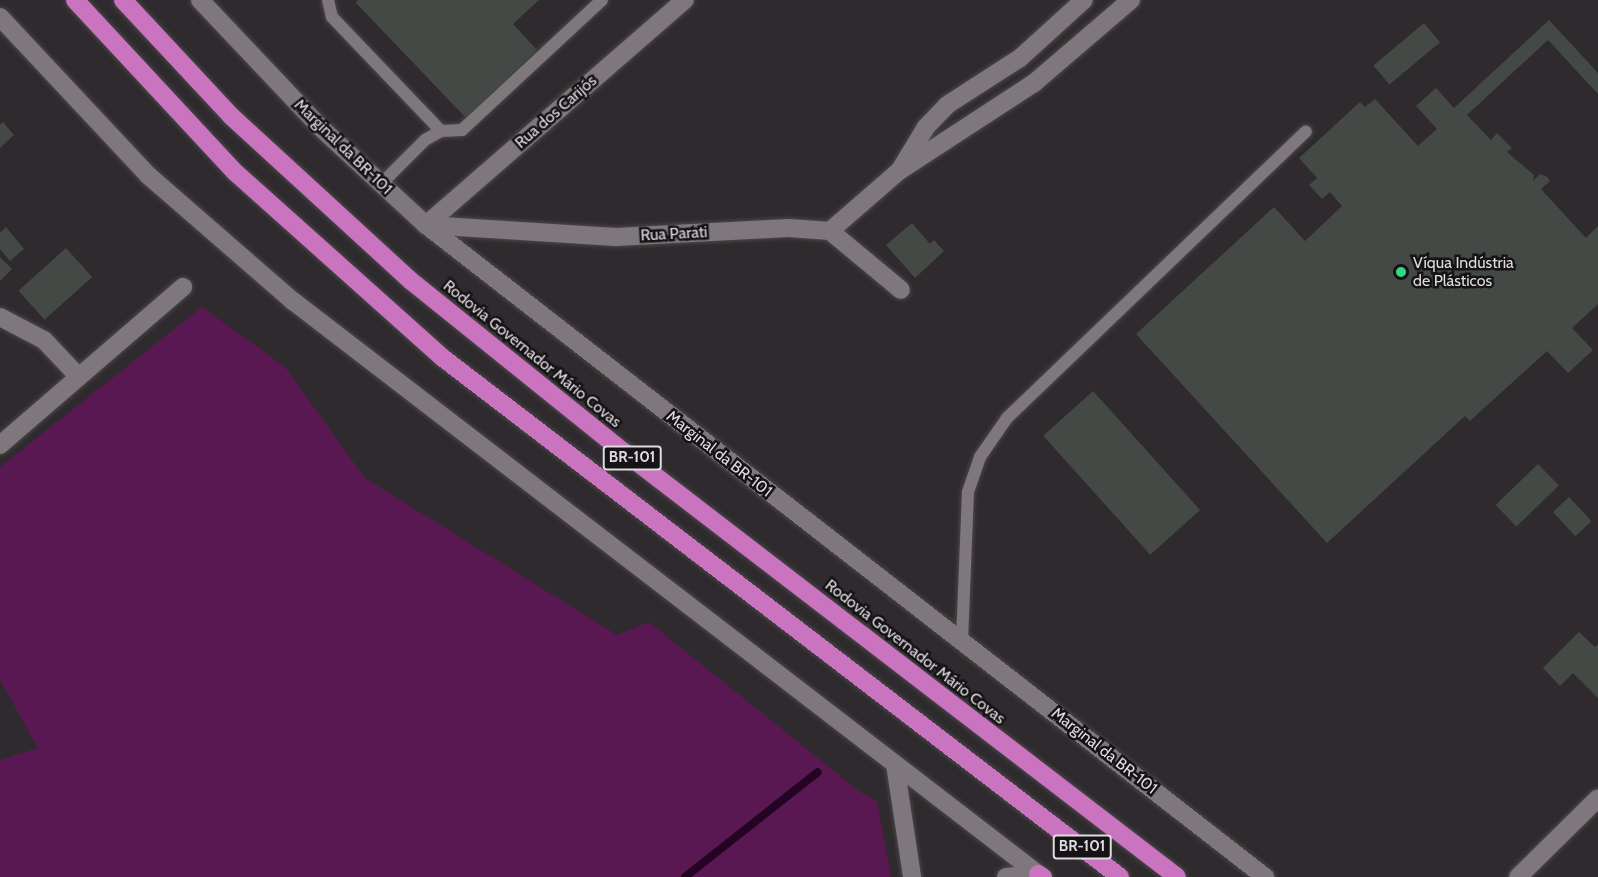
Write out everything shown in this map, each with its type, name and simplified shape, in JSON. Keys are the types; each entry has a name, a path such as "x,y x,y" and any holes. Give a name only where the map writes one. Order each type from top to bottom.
{"highway":[{"name":"BR-101","path":"75,0 236,172 443,358 1120,877"},
{"name":"Rodovia Governador Mário Covas","path":"123,0 231,116 411,281 642,466 1177,877"}],"main road":[{"name":"Marginal da BR-101","path":"200,0 381,185 426,225 1265,877"},
{"name":"Rua dos Carijós","path":"426,225 685,0"},
{"path":"899,171 926,127 947,105 1020,58 1084,0"},
{"path":"901,290 830,231 899,171 1034,83 1131,0"},
{"path":"0,17 149,176 293,301 1040,875"},
{"name":"Rua Parati","path":"426,225 616,237 789,228 830,231"},
{"path":"0,446 183,287"},
{"path":"0,317 44,340 78,376"},
{"path":"895,764 912,877"},
{"path":"1518,877 1598,798"},
{"path":"1006,877 1040,875"}],"lane":[{"path":"328,0 332,16 441,131"},
{"path":"381,185 425,140 441,131 462,130 602,0"},
{"path":"962,641 968,492 980,457 1016,409 1306,131"}],"shaded area":[{"path":"202,307 285,367 365,478 617,635 649,622 860,792 877,801 891,877 0,877 0,760 38,748 0,680 0,467"}],"building":[{"path":"358,0 539,0 513,24 537,50 466,118 356,3"},
{"name":"Víqua Indústria de Plásticos","path":"1549,20 1598,73 1598,94 1548,40 1467,115 1491,140 1497,133 1512,148 1507,152 1534,175 1533,181 1540,174 1547,177 1550,181 1541,189 1586,238 1598,226 1598,304 1572,328 1593,350 1568,373 1547,351 1470,421 1465,416 1327,543 1136,334 1274,207 1305,241 1342,206 1330,192 1322,199 1309,185 1317,178 1299,158 1360,102 1365,107 1375,99 1418,146 1437,129 1416,106 1436,88 1454,108"},
{"path":"1424,23 1440,42 1390,85 1373,65"},
{"path":"3,122 14,135 0,148 0,125"},
{"path":"912,223 930,244 934,240 944,251 915,278 886,245"},
{"path":"6,227 24,249 10,261 0,249 0,233"},
{"path":"66,248 92,277 45,320 18,291"},
{"path":"0,257 12,269 0,281"},
{"path":"1093,391 1200,510 1150,555 1043,436"},
{"path":"1538,464 1559,486 1516,527 1496,505"},
{"path":"1569,497 1592,521 1575,536 1553,512"},
{"path":"1579,632 1595,647 1598,644 1598,698 1573,673 1560,686 1543,668"}],"waterway":[{"path":"685,877 818,772"}],"place":[{"name":"Víqua Indústria de Plásticos","path":"1401,272"}]}
